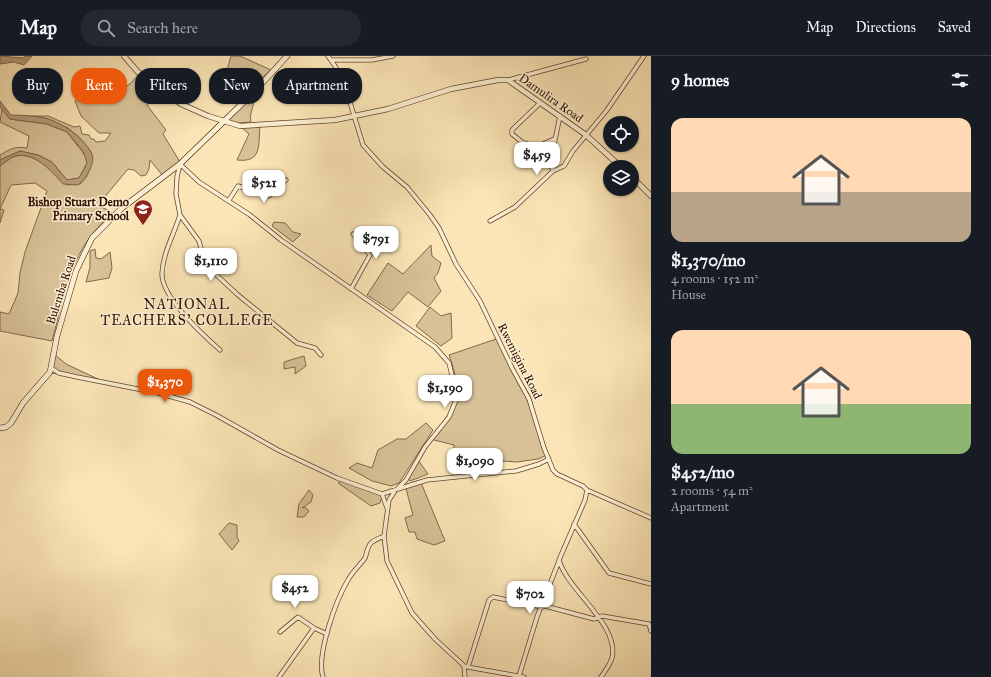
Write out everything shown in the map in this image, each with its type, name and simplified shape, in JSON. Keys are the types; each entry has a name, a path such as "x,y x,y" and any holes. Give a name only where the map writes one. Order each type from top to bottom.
{"main road":[{"name":"Bulemba Road","path":"0,428 6,427 11,423 23,404 46,378 51,368 57,336 76,271 92,238 122,208 180,164 275,71 287,56"}],"street":[{"name":"Damulira Road","path":"124,56 138,72 169,96 208,116 225,120 229,124 246,126 335,120 388,109 451,89 498,80 508,80 586,135 614,160"},
{"name":"Rwemigina Road","path":"328,56 332,60 345,86 359,135 366,150 383,168 407,187 439,228 456,264 480,301 512,368 529,399 549,459 557,474 583,486 587,490 651,518"},
{"path":"332,60 393,56"},
{"path":"490,221 515,207 553,171 564,166 572,150 607,110 644,56"},
{"path":"508,80 586,58"},
{"path":"540,103 512,130 512,134 528,146 536,147 554,139"},
{"path":"553,171 550,164 560,116"},
{"path":"180,164 199,182 229,200 281,240 440,351 449,363 456,392 451,413 425,447 406,480 395,491 389,500 384,536 388,566 401,587 412,612 435,639 466,666 522,677 542,607 559,560 585,500 587,490"},
{"path":"180,164 177,177 176,194 180,215 199,241 204,259 214,274 297,343 316,348 321,355"},
{"path":"229,200 238,186 269,196 286,180"},
{"path":"639,184 651,196"},
{"path":"180,215 165,256 162,271 163,280 184,316 220,350"},
{"path":"351,289 370,255 353,234"},
{"path":"51,368 64,374 158,393 190,402 278,450 337,478 382,494 427,480 516,471 539,464 549,459"},
{"path":"382,494 387,508"},
{"path":"574,524 609,573 651,584"},
{"path":"323,677 321,668 332,615 348,579 364,559 371,543 384,536"},
{"path":"559,560 568,577 598,618 609,638 612,652 610,663 601,677"},
{"path":"465,677 466,666 490,598 498,598 542,607 545,606 594,619 602,616 649,624"},
{"path":"280,632 298,617 314,628 327,634"},
{"path":"651,618 649,624 651,631"},
{"path":"279,677 314,628"}],"shaded area":[{"path":"0,56 23,58 25,56 32,56 24,65 14,62 0,64"},
{"path":"231,56 240,56 271,70 264,76 264,68 228,68"},
{"path":"135,78 135,104 148,104 147,105 166,130 163,134 180,162 163,176 150,160 149,169 146,175 141,176 134,170 128,169 98,205 113,213 87,241 78,256 66,288 52,341 0,331 0,312 9,314 18,293 20,273 25,252 47,191 35,183 11,185 0,209 0,166 13,157 20,155 28,156 43,164 67,185 80,184 83,182 88,174 91,161 91,152 80,138 68,128 44,118 31,116 48,116 74,127 80,126 82,134 89,135 91,139 94,139 96,142 105,141 111,133 99,133 81,116 76,104 127,104 127,86"},
{"path":"0,101 11,115 24,115 51,120 71,131 83,141 91,152 93,160 90,170 78,185 63,184 48,168 28,156 20,155 13,157 0,166 0,160 20,151 38,155 52,162 67,180 79,178 87,163 83,151 67,132 47,124 10,119 0,107"},
{"path":"242,104 253,104 250,118 251,122 238,123 226,119"},
{"path":"2,109 10,119 47,124 67,132 87,158 87,163 79,178 67,180 52,162 38,155 20,151 0,160 0,155 10,150 19,147 27,148 29,136 0,122"},
{"path":"260,125 258,151 251,158 237,160 249,134 240,126"},
{"path":"0,209 4,210 0,223"},
{"path":"274,222 285,223 293,232 301,234 293,242 272,226"},
{"path":"431,245 432,256 441,263 438,273 434,278 441,291 428,307 408,292 392,311 367,295 388,263 403,274"},
{"path":"95,249 96,258 101,259 110,252 112,268 109,278 86,282 90,267 90,251"},
{"path":"430,307 441,316 451,313 452,338 441,346 416,326"},
{"path":"499,338 519,378 530,396 547,455 538,459 517,462 489,460 471,464 453,465 454,445 430,439 446,418 454,400 456,381 449,355"},
{"path":"54,354 66,364 100,380 51,373"},
{"path":"304,356 306,366 295,374 295,367 284,369 284,362"},
{"path":"426,423 433,430 399,483 391,486 372,481 349,468 357,463 372,468 378,450 397,439 406,439"},
{"path":"418,460 428,474 410,481 408,478"},
{"path":"342,480 380,492 382,497 380,503 371,506 338,483"},
{"path":"420,480 445,541 434,545 417,539 415,532 409,532 405,518 413,515 405,485"},
{"path":"309,490 313,495 311,502 302,508 305,507 309,511 304,517 297,517 299,504"},
{"path":"229,523 237,525 237,537 239,541 232,550 219,534"}],"place":[{"name":"Bishop Stuart Demo Primary School","path":"143,226"}],"district":[{"name":"NATIONAL TEACHERS' COLLEGE","path":"187,312"}]}
